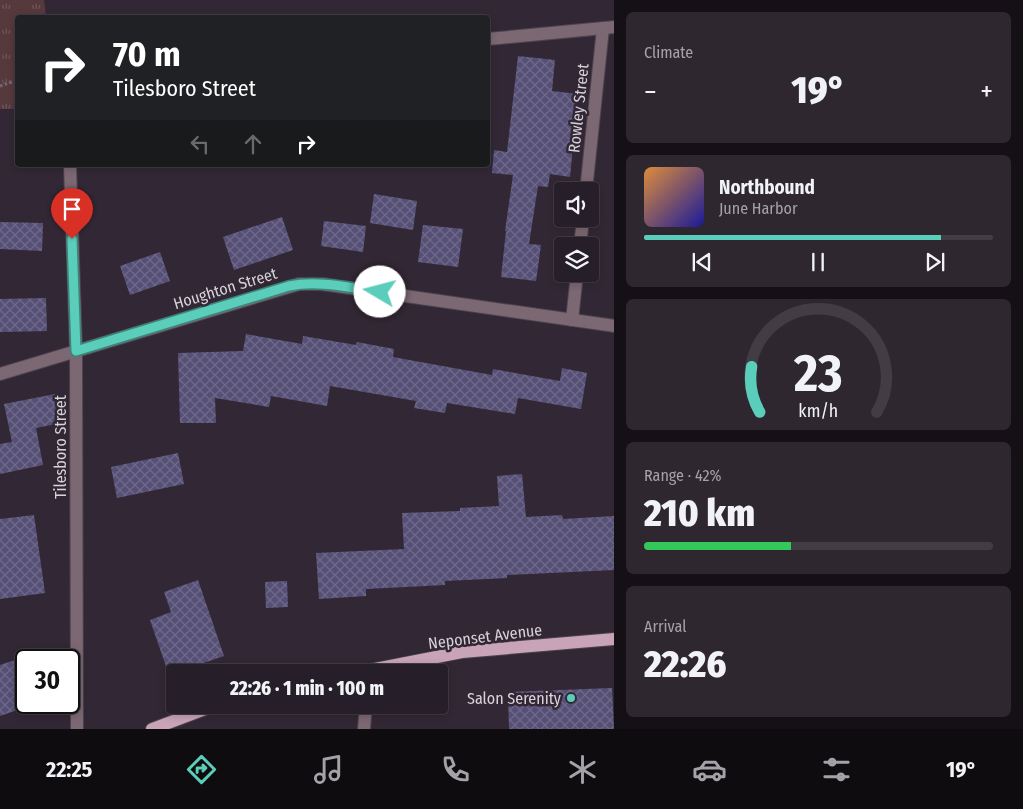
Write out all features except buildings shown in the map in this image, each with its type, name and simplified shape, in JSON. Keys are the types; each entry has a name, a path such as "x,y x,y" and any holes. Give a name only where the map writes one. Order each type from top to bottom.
{"main road":[{"name":"Neponset Avenue","path":"404,664 462,652 614,639"},
{"path":"152,729 192,714"}],"street":[{"path":"490,39 609,27"},
{"name":"Rowley Street","path":"587,182 609,27"},
{"name":"Tilesboro Street","path":"70,167 76,351 77,729"},
{"path":"572,320 576,282"},
{"name":"Houghton Street","path":"0,374 299,284 322,284 614,326"},
{"path":"364,729 365,714"}],"path":[{"path":"0,86 15,81"}],"green space":[{"path":"0,0 44,0 46,15 15,15 15,109 0,109"}],"place":[{"name":"Salon Serenity","path":"571,698"}],"route":[{"path":"72,239 76,351 299,284 322,284 380,292"}]}
